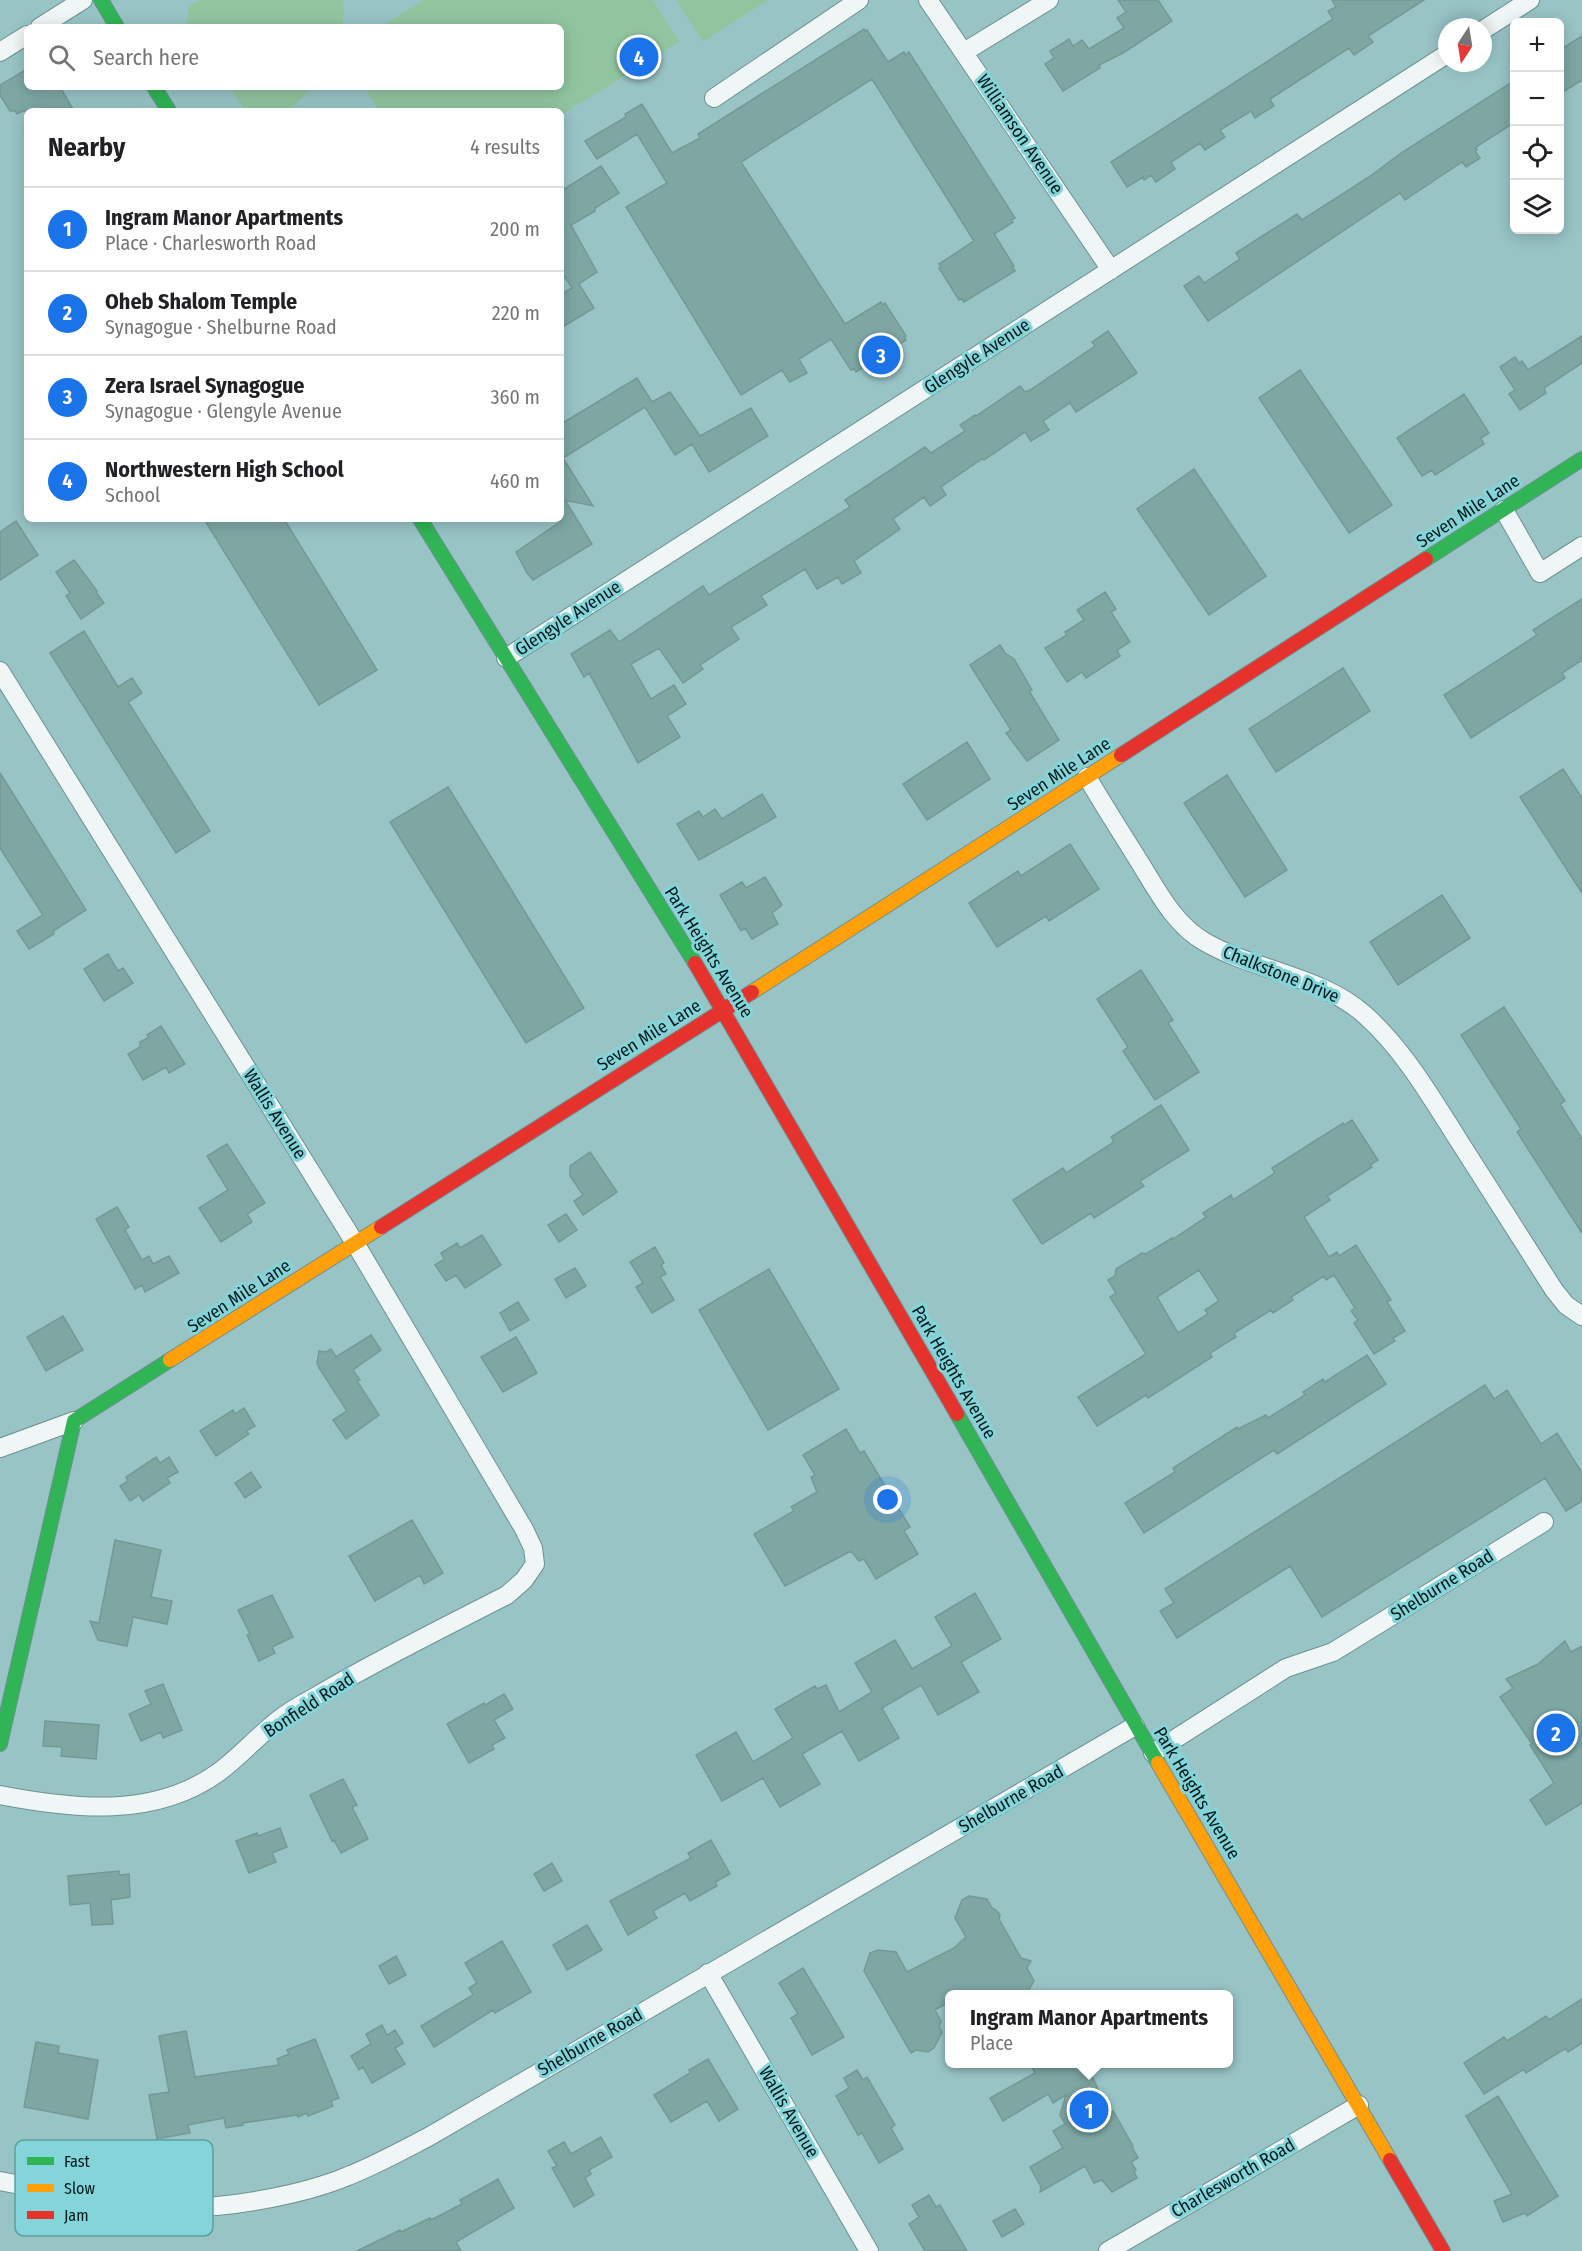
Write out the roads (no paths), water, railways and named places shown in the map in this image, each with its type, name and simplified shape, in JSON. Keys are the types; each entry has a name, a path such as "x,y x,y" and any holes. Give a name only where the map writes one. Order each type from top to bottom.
{"street":[{"path":"45,24 83,0"},
{"path":"101,0 115,24"},
{"path":"714,98 859,0"},
{"name":"Williamson Avenue","path":"928,0 1111,270"},
{"path":"964,52 1049,0"},
{"path":"1492,24 1530,0"},
{"path":"0,52 24,37"},
{"name":"Glengyle Avenue","path":"506,658 1438,60"},
{"path":"156,90 167,108"},
{"name":"Seven Mile Lane","path":"74,1421 724,1010 1582,459"},
{"path":"1504,510 1540,573 1582,546"},
{"name":"Park Heights Avenue","path":"422,522 724,1010 1080,1626 1135,1726 1153,1753 1443,2251"},
{"name":"Wallis Avenue","path":"0,671 355,1243 524,1529 533,1548 535,1564"},
{"name":"Chalkstone Drive","path":"1087,777 1158,891 1178,920 1191,932 1228,954 1294,977 1345,1000 1364,1014 1381,1032 1419,1077 1554,1290 1566,1305 1582,1317"},
{"path":"0,1448 74,1421"},
{"path":"0,1744 74,1421"},
{"name":"Shelburne Road","path":"1153,1753 1286,1668 1333,1652 1544,1522"},
{"name":"Bonfield Road","path":"0,1795 46,1804 86,1808 154,1802 185,1791 218,1772 278,1720 314,1697 507,1595 524,1580 535,1564"},
{"name":"Shelburne Road","path":"213,2205 314,2187 347,2177 430,2136 1135,1726"},
{"name":"Wallis Avenue","path":"708,1973 869,2251"},
{"name":"Charlesworth Road","path":"1108,2251 1359,2105"},
{"name":"Shelburne Road","path":"0,2181 15,2184"}],"place":[{"name":"Northwestern High School","path":"639,57"},
{"name":"Zera Israel Synagogue","path":"881,355"},
{"name":"Oheb Shalom Temple","path":"1556,1733"},
{"name":"Ingram Manor Apartments","path":"1089,2110"}]}
